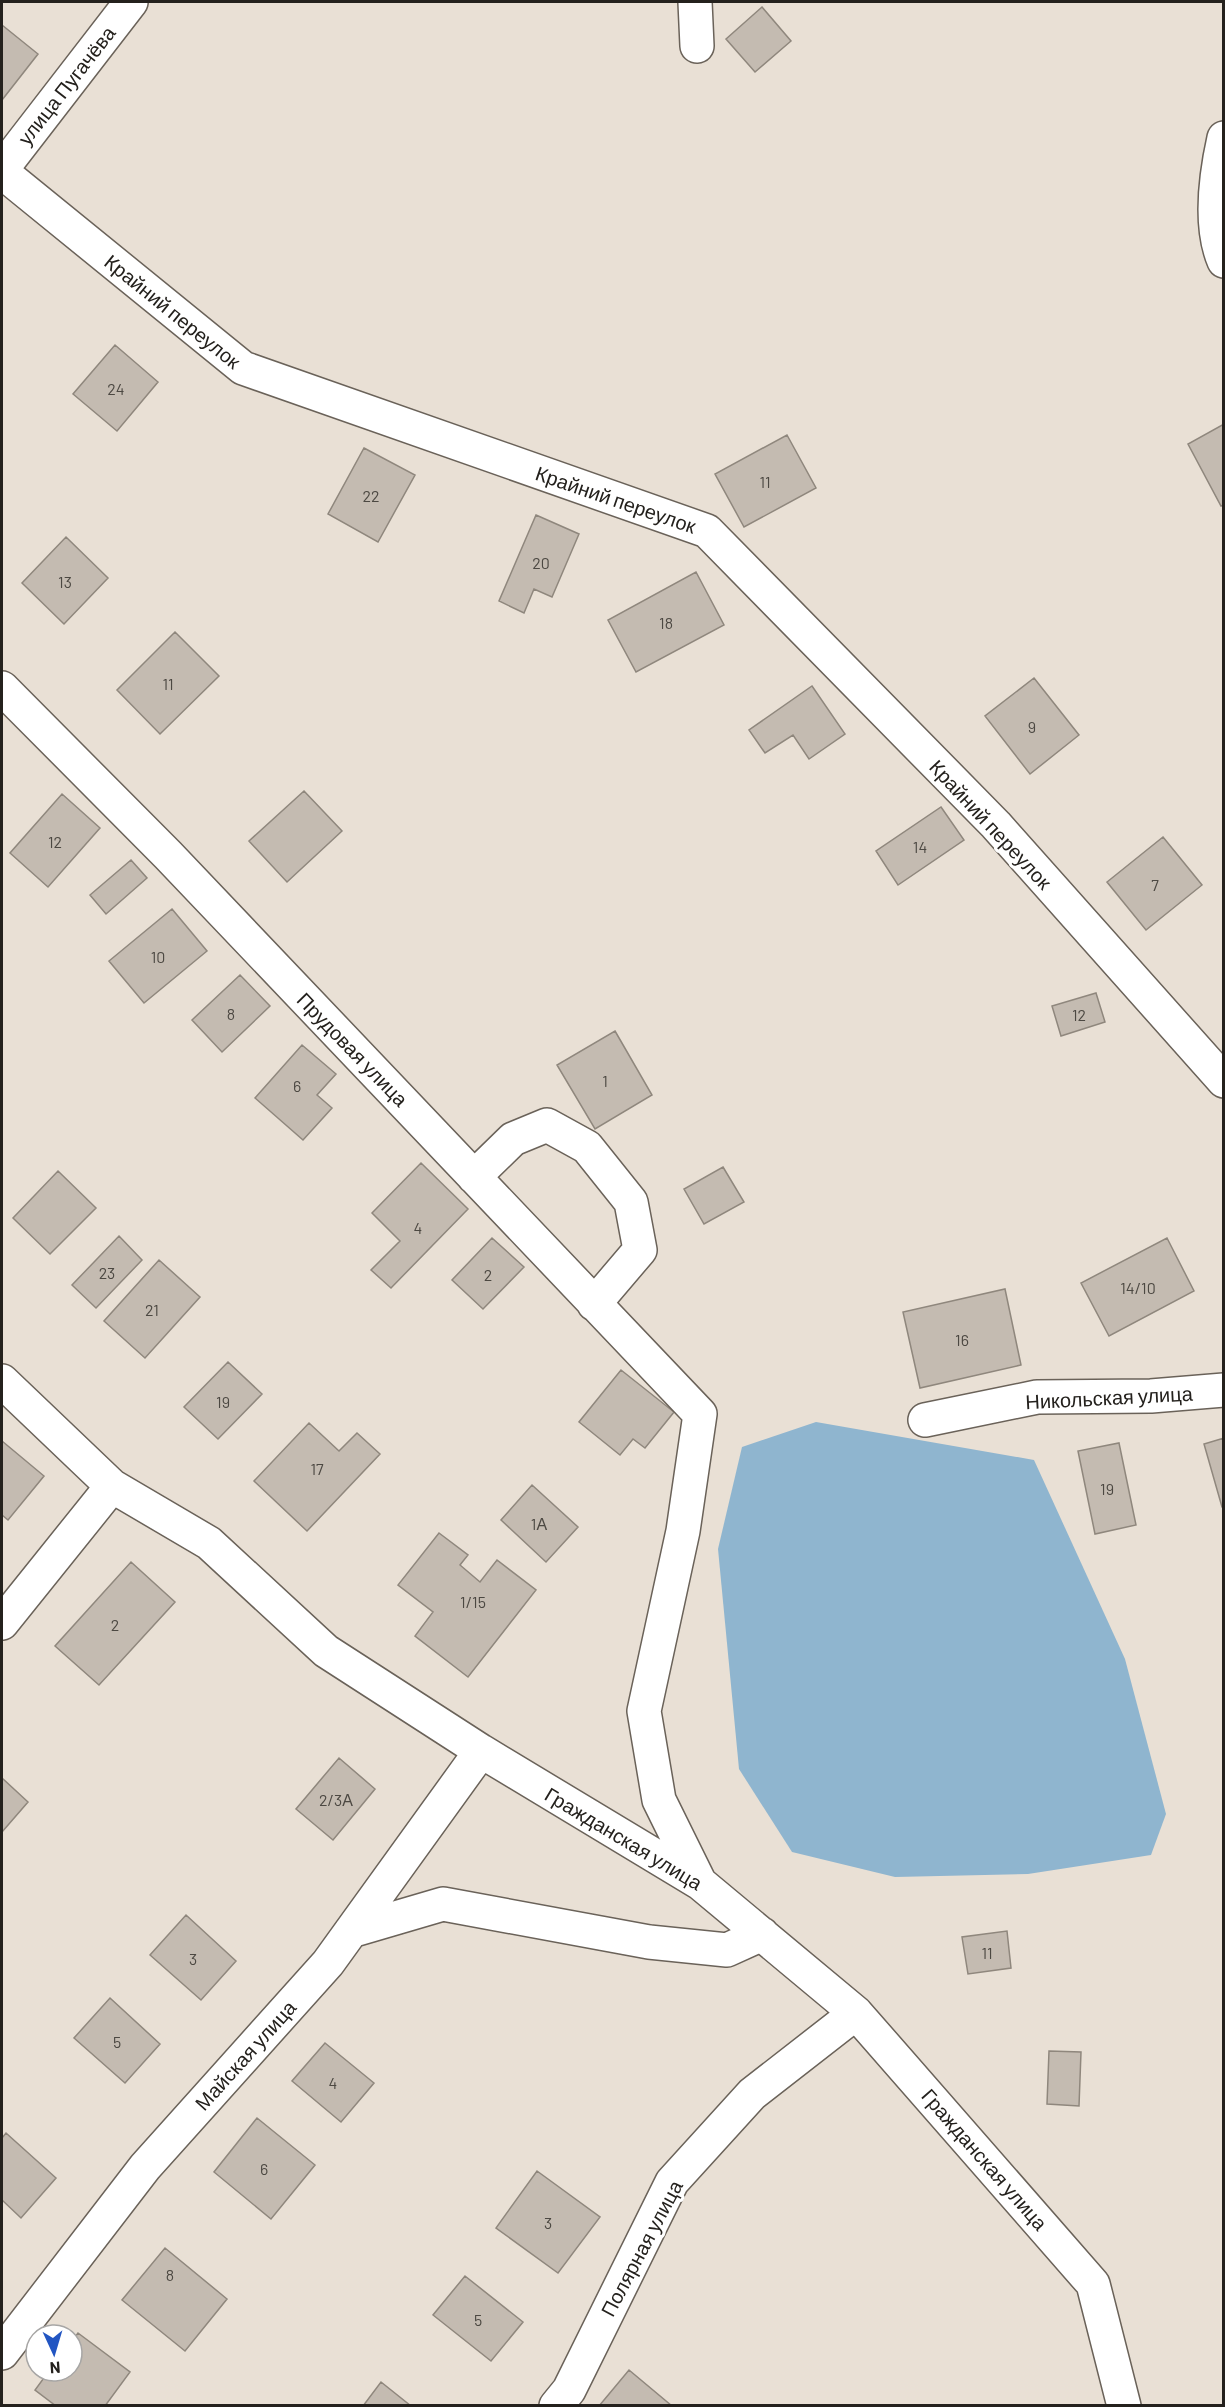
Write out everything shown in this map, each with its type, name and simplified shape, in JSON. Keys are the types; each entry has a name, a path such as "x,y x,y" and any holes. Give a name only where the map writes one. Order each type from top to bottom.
{"street":[{"name":"улица Пугачёва","path":"2,170 131,2"},
{"path":"695,2 698,46"},
{"path":"1224,138 1215,180 1218,249 1224,261"},
{"name":"Крайний переулок","path":"2,170 243,368 707,531 996,825 1224,1081"},
{"name":"Прудовая улица","path":"2,688 168,855 700,1414 683,1531 644,1711 659,1800 700,1883"},
{"path":"474,1177 513,1139 547,1125 587,1147 631,1202 640,1250 594,1304"},
{"name":"Гражданская улица","path":"2,1381 112,1486 209,1543 326,1651 480,1751 700,1883 856,2013 1093,2284 1124,2406"},
{"name":"Никольская улица","path":"925,1420 1037,1397 1151,1396 1224,1390"},
{"path":"2,1623 112,1486"},
{"name":"Майская улица","path":"2,2353 145,2167 328,1963 480,1751"},
{"path":"351,1931 443,1904 649,1942 716,1949 727,1950 762,1934"},
{"name":"Полярная улица","path":"556,2406 569,2390 672,2182 752,2094 856,2013"}],"water":[{"path":"816,1422 1034,1460 1125,1659 1166,1814 1151,1855 1028,1874 895,1877 792,1852 739,1769 718,1549 742,1447"}],"building":[{"path":"762,7 791,41 755,72 726,39"},
{"path":"2,25 38,54 2,100"},
{"path":"115,345 158,382 117,431 73,394"},
{"path":"1224,424 1224,505 1221,506 1188,444"},
{"path":"787,435 816,488 744,527 715,474"},
{"path":"364,448 415,475 378,542 328,514"},
{"path":"536,515 579,534 552,597 534,589 524,613 499,601"},
{"path":"66,537 108,578 64,624 22,583"},
{"path":"696,572 724,625 636,672 608,620"},
{"path":"175,632 219,676 160,734 117,690"},
{"path":"1034,678 1079,735 1030,774 985,716"},
{"path":"812,686 845,734 809,759 793,735 765,753 749,730"},
{"path":"304,791 342,831 287,882 249,841"},
{"path":"62,794 100,828 48,887 10,853"},
{"path":"941,807 964,840 898,885 876,851"},
{"path":"1163,837 1202,885 1146,930 1107,882"},
{"path":"131,860 147,878 106,914 90,895"},
{"path":"172,909 207,951 144,1003 109,961"},
{"path":"240,975 270,1006 222,1052 192,1020"},
{"path":"1096,993 1105,1022 1061,1036 1052,1006"},
{"path":"615,1031 652,1095 595,1129 557,1065"},
{"path":"302,1045 336,1074 317,1095 332,1108 303,1140 255,1098"},
{"path":"421,1163 468,1209 391,1288 371,1270 400,1241 372,1213"},
{"path":"723,1167 744,1202 704,1224 684,1189"},
{"path":"58,1171 96,1208 50,1254 13,1218"},
{"path":"119,1236 142,1260 96,1308 72,1285"},
{"path":"492,1238 524,1267 483,1309 452,1280"},
{"path":"1167,1238 1194,1291 1109,1336 1081,1283"},
{"path":"159,1260 200,1297 145,1358 104,1321"},
{"path":"1005,1289 1021,1365 920,1388 903,1312"},
{"path":"228,1362 262,1394 218,1439 184,1407"},
{"path":"621,1370 674,1412 645,1448 633,1439 620,1455 579,1422"},
{"path":"309,1423 339,1451 357,1433 380,1454 307,1531 254,1481"},
{"path":"1224,1438 1224,1507 1222,1507 1204,1444"},
{"path":"2,1441 44,1476 8,1520 2,1515"},
{"path":"1119,1443 1136,1525 1095,1534 1078,1451"},
{"path":"532,1485 578,1527 546,1562 501,1520"},
{"path":"439,1533 468,1555 460,1565 480,1582 497,1560 536,1590 468,1677 415,1636 433,1612 398,1585"},
{"path":"131,1562 175,1602 99,1685 55,1646"},
{"path":"339,1758 375,1789 333,1840 296,1809"},
{"path":"2,1778 28,1802 2,1832"},
{"path":"186,1915 236,1961 201,2000 150,1955"},
{"path":"1007,1931 1011,1968 968,1974 962,1937"},
{"path":"110,1998 160,2044 125,2083 74,2038"},
{"path":"325,2043 374,2083 341,2122 292,2081"},
{"path":"1049,2051 1081,2052 1079,2106 1047,2104"},
{"path":"257,2118 315,2165 271,2219 214,2172"},
{"path":"6,2133 56,2178 21,2218 2,2200 2,2138"},
{"path":"537,2171 600,2217 558,2273 496,2228"},
{"path":"165,2248 227,2299 185,2351 122,2300"},
{"path":"465,2276 523,2322 491,2361 433,2315"},
{"path":"84,2338 130,2372 105,2406 56,2406 35,2390 40,2383 84,2383"},
{"path":"629,2370 672,2406 599,2406"},
{"path":"381,2382 411,2406 363,2406"}]}
